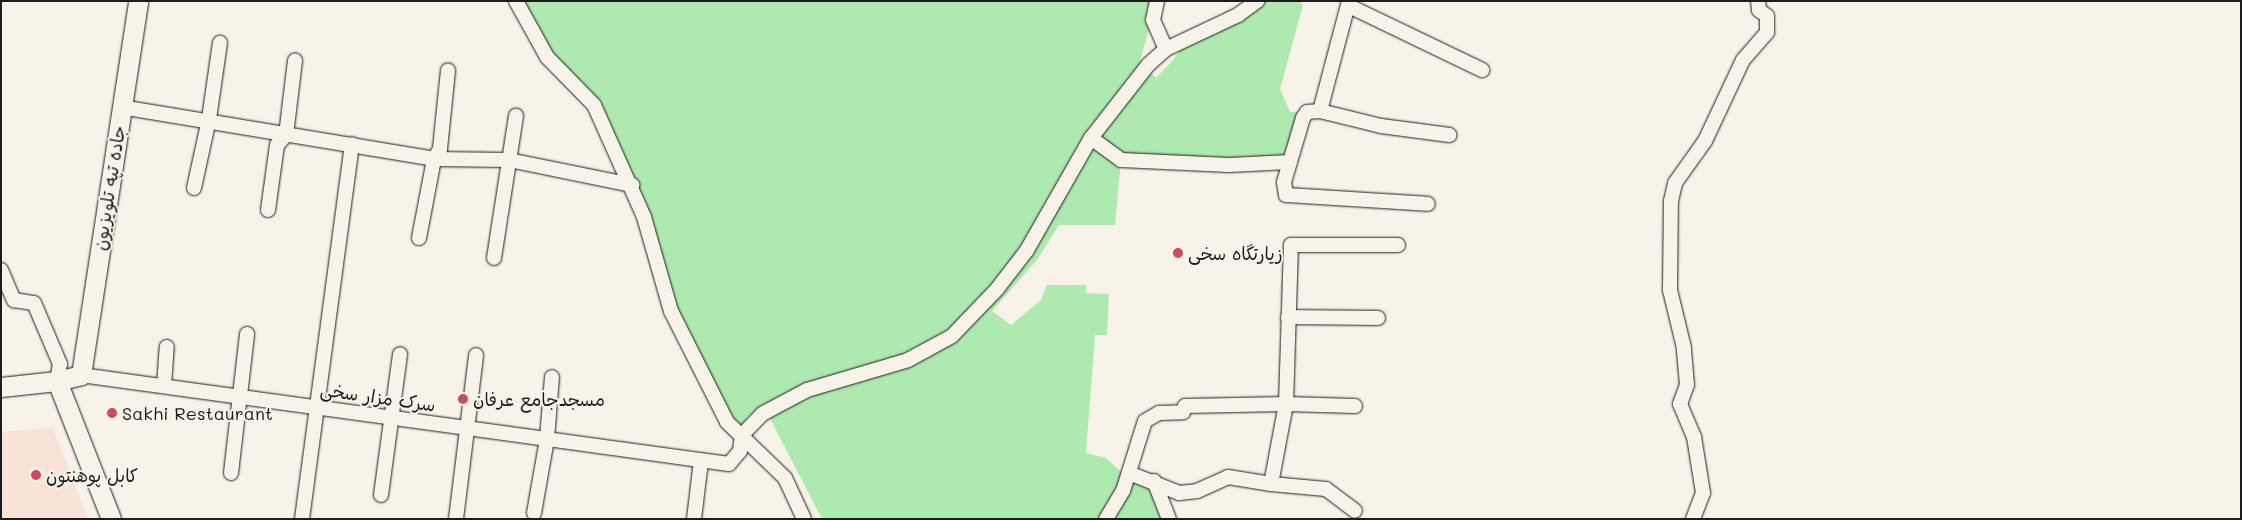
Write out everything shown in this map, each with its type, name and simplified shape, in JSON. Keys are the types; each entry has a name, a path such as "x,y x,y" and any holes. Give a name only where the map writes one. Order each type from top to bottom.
{"street":[{"name":"جاده تپه تلویزیون","path":"81,375 138,1"},
{"path":"516,1 548,58 594,105 632,185 657,254 671,311 727,422 785,478 804,519"},
{"path":"1157,1 1153,20 1166,49"},
{"path":"742,435 762,414 807,390 908,360 952,336 997,289 1027,250 1091,138 1148,65 1166,49 1238,15 1257,1"},
{"path":"1693,519 1702,493 1694,437 1680,404 1687,385 1684,348 1670,290 1671,201 1675,183 1705,141 1743,60 1767,32 1767,16 1760,10 1758,1"},
{"path":"1320,112 1349,4 1482,70"},
{"path":"194,188 209,119 220,43"},
{"path":"268,210 277,145 286,135 295,61"},
{"path":"419,238 434,159 440,149 448,70"},
{"path":"121,107 209,119 286,135 352,144 434,159 509,160 632,185"},
{"path":"1428,204 1286,195 1284,182 1298,143 1303,118 1307,112 1320,112 1381,126 1449,135"},
{"path":"494,258 516,116"},
{"path":"1091,138 1121,160 1229,165 1290,162"},
{"path":"302,519 319,407 352,144"},
{"path":"1271,484 1286,404 1291,245 1398,246"},
{"path":"2,273 14,300 34,303 60,364 58,381 111,519"},
{"path":"1288,317 1378,318"},
{"path":"231,473 238,396 247,334"},
{"path":"164,386 167,346"},
{"path":"381,495 400,354"},
{"path":"456,519 476,355"},
{"path":"1,387 58,381 81,375"},
{"name":"سرک مزار سخی","path":"81,375 729,464 740,451 742,435"},
{"path":"534,513 547,439 552,376"},
{"path":"1106,519 1123,491 1145,421 1159,413 1183,412 1185,406 1286,404 1355,406"},
{"path":"694,519 701,461"},
{"path":"1129,474 1154,481 1179,493 1197,491 1228,477 1271,484 1326,489 1355,511"},
{"path":"1154,481 1169,519"}],"shaded area":[{"name":"کابل پوهنتون","path":"53,428 88,519 1,519 1,432"}],"green space":[{"path":"516,1 1157,1 1140,61 1156,78 1174,59 1190,34 1252,1 1300,1 1303,5 1280,89 1290,112 1307,112 1290,162 1121,160 1115,225 1059,225 1037,260 992,311 1011,325 1041,300 1047,285 1086,285 1086,293 1109,294 1107,335 1095,335 1086,453 1106,458 1120,471 1157,483 1170,519 822,519 763,405 747,417 742,435 671,311 657,254 594,105 567,79"}],"place":[{"name":"زیارتگاه سخی","path":"1178,253"},
{"name":"مسجدجامع عرفان","path":"463,399"},
{"name":"Sakhi Restaurant","path":"112,413"},
{"name":"کابل پوهنتون","path":"36,475"}]}
